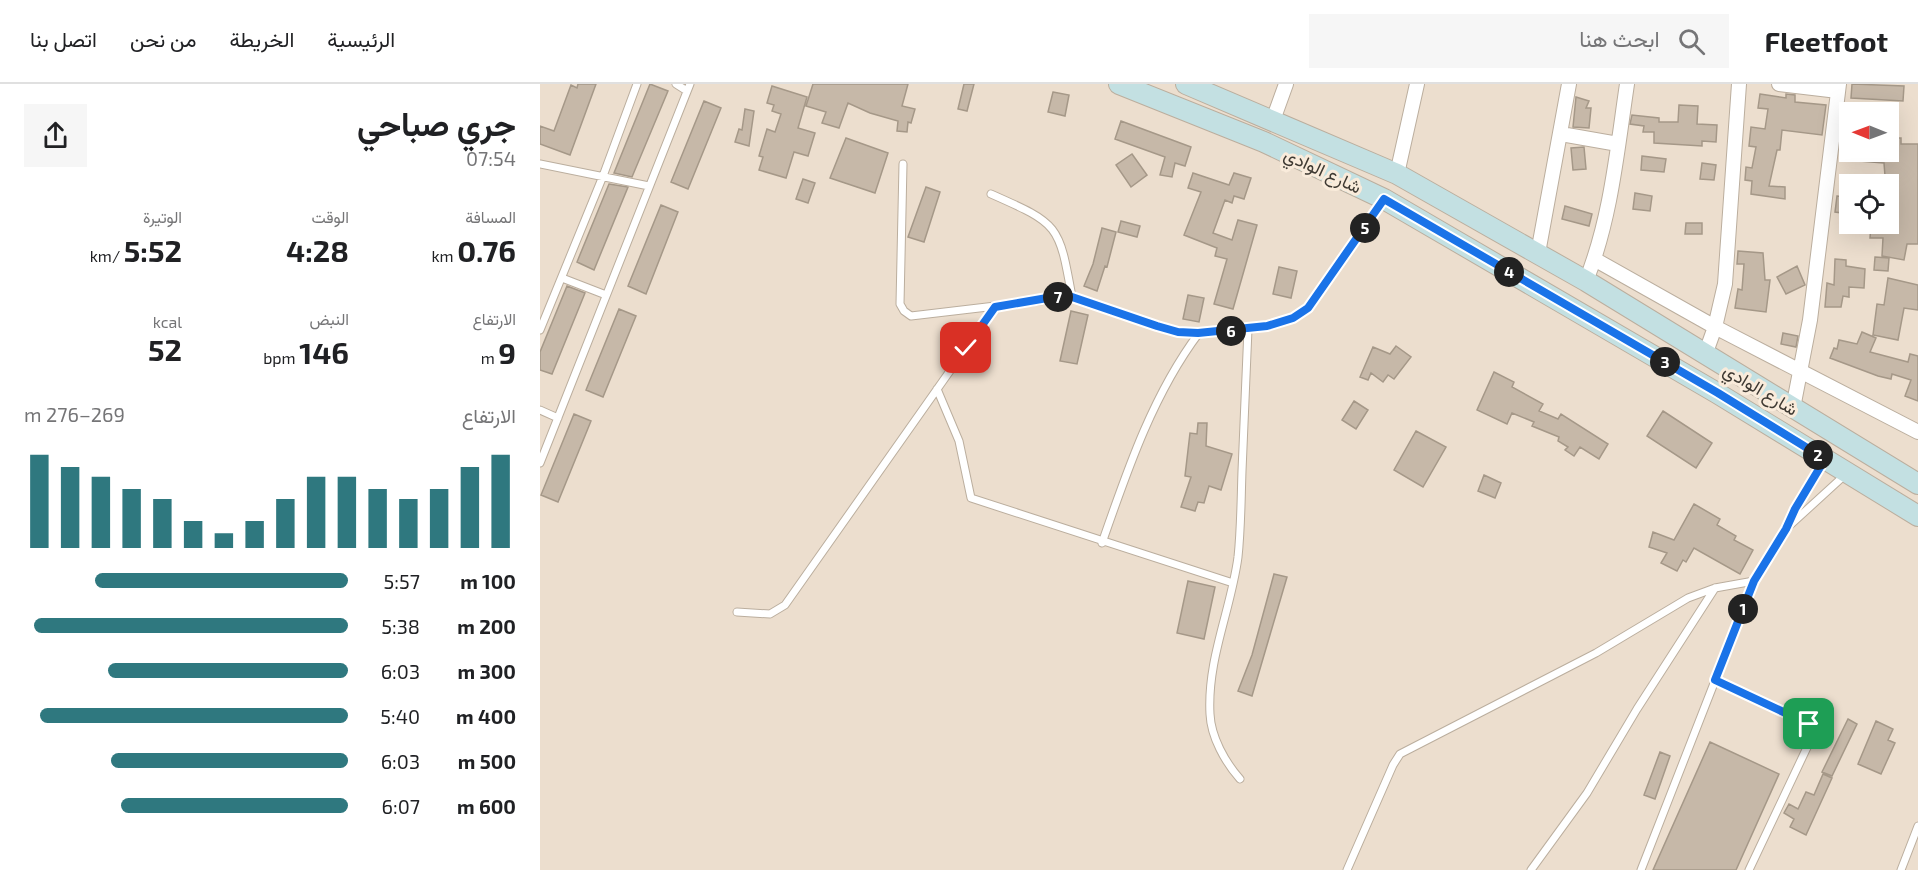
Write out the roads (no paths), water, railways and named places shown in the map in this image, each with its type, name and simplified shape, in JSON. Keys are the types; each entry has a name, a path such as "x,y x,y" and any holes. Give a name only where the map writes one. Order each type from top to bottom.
{"main road":[{"name":"شارع الوادي","path":"1119,84 1264,142 1384,199 1718,393 1918,516"},
{"name":"شارع الوادي","path":"1186,84 1397,174 1586,281 1918,484"},
{"path":"1718,393 1729,369"},
{"path":"1758,418 1772,395"}],"street":[{"path":"1273,120 1286,84"},
{"path":"1397,174 1417,84"},
{"path":"1538,253 1569,84"},
{"path":"1586,281 1608,209 1627,84"},
{"path":"1705,355 1715,327 1725,284 1739,84"},
{"path":"1779,84 1839,87 1810,320 1793,408"},
{"path":"1561,134 1618,144"},
{"path":"1594,259 1801,373 1918,432"}],"lane":[{"path":"540,330 603,176 637,84"},
{"path":"540,463 688,88 676,84"},
{"path":"540,164 649,186"},
{"path":"903,164 900,304 911,316 995,307 1053,297 1072,297 1178,332 1198,333 1248,329 1293,318 1308,308 1384,199"},
{"path":"991,194 1033,213 1048,223 1063,248 1072,297"},
{"path":"562,278 606,294"},
{"path":"737,612 770,614 785,605 995,307"},
{"path":"1240,779 1231,769 1221,750 1212,730 1210,714 1214,659 1233,583 1240,537 1248,329"},
{"path":"1102,543 1129,468 1148,425 1185,351 1198,333"},
{"path":"937,389 959,441 971,498 1102,543 1233,583"},
{"path":"540,410 558,418"},
{"path":"1641,870 1754,581 1825,459"},
{"path":"1786,529 1847,473"},
{"path":"1347,870 1400,753 1596,653 1681,602 1715,588 1754,581"},
{"path":"1531,870 1587,793 1637,709 1715,588"},
{"path":"1715,680 1809,724 1812,729 1811,739 1749,870"},
{"path":"1901,870 1918,826"}]}
